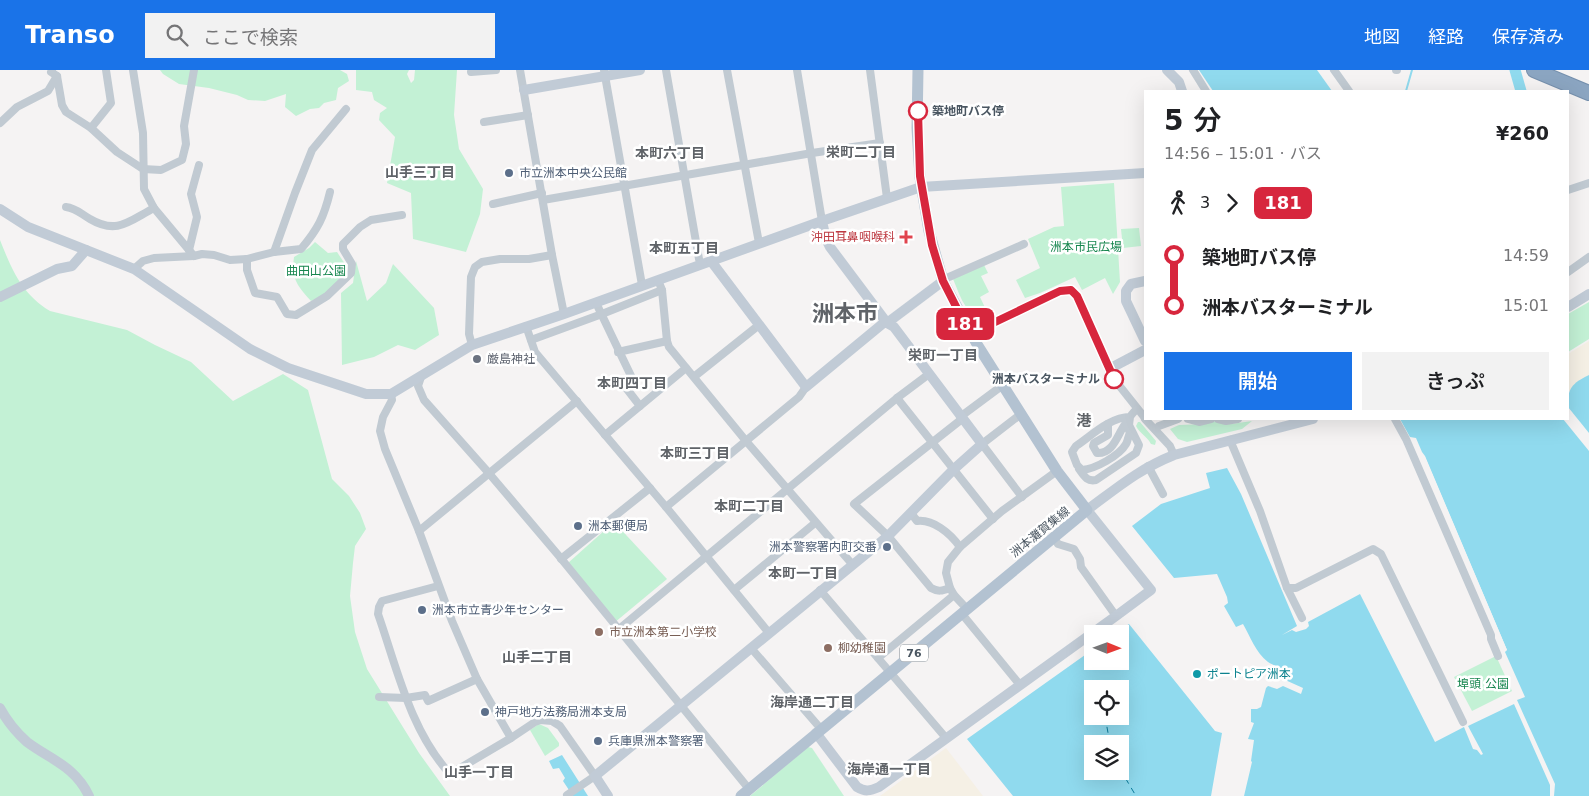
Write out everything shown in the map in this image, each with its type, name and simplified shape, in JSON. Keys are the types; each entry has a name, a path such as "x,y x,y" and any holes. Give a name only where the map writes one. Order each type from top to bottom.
{"highway":[{"path":"1534,70 1589,93"}],"main road":[{"name":"洲本灘賀集線","path":"745,793 1087,510 1057,471 970,334 932,245 920,182 916,70"}],"street":[{"path":"91,128 111,103 106,70"},
{"path":"134,70 143,133 144,189 154,208 191,253"},
{"path":"54,73 62,105 66,112 91,128 117,152 143,170 161,170 182,160 186,144 184,126 194,70"},
{"path":"471,72 496,70"},
{"path":"520,70 552,256 564,314"},
{"path":"524,90 605,73 640,70"},
{"path":"666,70 699,259"},
{"path":"727,70 759,243"},
{"path":"797,70 822,220 826,239 830,247 887,322 894,327 1022,497"},
{"path":"870,70 887,198"},
{"path":"1168,70 1179,82 1182,90"},
{"path":"1193,70 1205,90"},
{"path":"1334,70 1347,90"},
{"path":"0,123 17,107 48,91 54,73"},
{"path":"605,73 642,285"},
{"path":"274,252 312,150 346,109"},
{"path":"484,122 528,115"},
{"path":"493,204 624,186 812,152 880,143"},
{"path":"191,253 197,218 191,194 199,166"},
{"path":"531,340 711,261 887,198 920,182 1144,173"},
{"path":"1569,190 1589,183"},
{"path":"134,269 143,261 191,253 214,255 230,260 247,259 274,252 302,249 317,229 326,211 330,192"},
{"path":"66,207 75,208 97,223 116,227 154,208"},
{"path":"0,209 28,227 134,269 269,360 366,394 391,394 472,345 642,285 660,285"},
{"path":"247,259 247,270 255,293 277,297 287,314 296,315 327,296 351,273 352,264 343,249 343,244 360,227 371,220 402,215"},
{"path":"666,507 799,397 806,387 887,322 946,279 1024,244"},
{"path":"0,297 57,269 72,266 86,250"},
{"path":"472,345 469,334 470,277 475,267 482,262 500,259 529,259 552,256"},
{"path":"1569,271 1589,258"},
{"path":"711,261 806,387"},
{"path":"1144,281 1131,284 1125,294 1126,302 1144,339"},
{"path":"660,285 669,347 815,523 852,564"},
{"path":"970,334 1060,291 1071,290 1077,296 1114,379 1144,417"},
{"path":"1569,306 1589,294"},
{"path":"600,310 618,352 632,378 623,384 640,406"},
{"path":"695,376 759,325"},
{"path":"526,326 535,352 769,633"},
{"path":"618,352 651,343 667,341"},
{"path":"1109,369 1144,351"},
{"path":"605,435 686,368"},
{"path":"619,629 787,488 929,374"},
{"path":"421,377 418,386 424,400 489,474 619,629 745,793"},
{"path":"952,591 937,591 931,588 888,536 854,504 1003,386"},
{"path":"391,394 392,400 383,418 380,431 385,449 476,679 511,738"},
{"path":"897,398 993,519"},
{"path":"418,531 577,401"},
{"path":"1108,424 1108,435 1093,446 1097,454 1101,454 1114,445 1121,430 1137,409"},
{"path":"567,795 595,776 888,536 954,469 982,444 1021,414"},
{"path":"1122,417 1128,420 1128,425 1139,445 1136,453 1096,480 1091,481 1087,479 1072,457 1072,452 1076,446 1108,424 1122,417"},
{"path":"1079,469 1089,470 1120,452 1126,444 1130,433 1128,420"},
{"path":"1147,420 1170,446 1174,455"},
{"path":"1160,426 1175,420"},
{"path":"1192,420 1199,422 1207,420"},
{"path":"751,648 818,731 851,781 864,791 870,791 879,787 1151,590 1087,510 1132,476 1148,466 1174,455 1309,420"},
{"path":"1395,420 1406,439 1491,635 1498,656"},
{"path":"1230,440 1260,511 1287,588 1302,618"},
{"path":"1148,466 1163,494"},
{"path":"1020,685 964,612 952,591 946,568 948,562 960,547 993,519 1057,471"},
{"path":"561,559 650,488"},
{"path":"911,513 917,521 925,520 937,526 960,547"},
{"path":"734,590 815,523"},
{"path":"1054,538 1058,544 1074,549 1080,559 1081,567 1116,616"},
{"path":"1287,588 1296,588 1373,549 1381,554 1463,722"},
{"path":"438,586 382,601 378,607 378,614 395,669 406,698 435,758 450,774 535,722 540,720 552,721 560,726 608,796"},
{"path":"820,590 946,738"},
{"path":"878,658 952,591"},
{"path":"379,697 406,698 425,695 428,701 476,679"},
{"path":"0,708 8,722 23,738 72,772 88,796"}],"green space":[{"path":"160,70 340,70 347,74 349,81 338,88 336,100 324,103 319,108 310,109 296,116 285,107 286,94 265,101 248,100 237,95 209,88 179,84"},
{"path":"356,70 409,70 407,74 411,83 414,80 415,70 457,70 454,115 459,149 483,189 480,214 466,252 413,239 411,193 387,183 395,137 379,120 380,113 387,108 374,100 372,92 356,90"},
{"name":"洲本市民広場","path":"1114,183 1120,282 1113,294 1105,278 1082,290 1075,277 1025,298 1016,280 1040,268 1028,239 1054,227 1064,226 1061,187"},
{"path":"1139,228 1141,246 1123,248 1121,229"},
{"path":"0,240 13,271 25,289 50,311 127,330 191,362 233,401 283,374 308,390 332,479 349,496 360,513 366,529 355,546 350,596 355,632 367,669 419,753 450,796 0,796"},
{"name":"曲田山公園","path":"315,242 328,253 337,252 347,267 345,273 333,288 311,301 296,281 293,264 294,257"},
{"path":"356,261 367,301 386,283 393,264 434,308 439,335 415,350 398,345 374,357 342,365 341,293 353,283"},
{"path":"984,265 988,273 981,276 989,292 980,297 989,316 981,317 975,315 965,306 953,279"},
{"path":"1589,302 1589,339 1569,351 1569,313"},
{"path":"1221,420 1231,424 1252,421 1242,429 1187,442 1178,439 1170,429 1179,425 1204,424"},
{"path":"1138,422 1156,441 1155,445 1151,444 1138,429 1136,426"},
{"path":"614,522 667,579 614,623 568,563"},
{"name":"埠頭 公園","path":"1496,656 1512,691 1472,711 1454,677"},
{"path":"539,724 548,728 559,743 559,746 545,756 530,730"},
{"path":"808,747 812,748 844,796 750,796"}],"sand":[{"path":"1589,341 1589,375 1575,384 1569,392 1569,353"},
{"path":"946,748 983,796 880,796"}],"water":[{"path":"1199,70 1317,70 1331,90 1212,90"},
{"path":"1589,375 1589,433 1569,408 1569,394 1578,381"},
{"path":"1401,420 1564,420 1589,451 1589,796 1554,796 1555,784 1517,700 1525,697 1505,652 1507,650 1425,456 1416,438 1410,437"},
{"path":"1227,468 1241,494 1297,626 1282,635 1292,630 1296,632 1306,629 1309,626 1308,622 1360,594 1435,742 1464,727 1473,749 1477,750 1481,755 1483,754 1468,726 1514,704 1550,785 1550,796 1244,796 1252,762 1254,740 1248,739 1254,723 1251,722 1251,709 1261,707 1268,686 1277,689 1283,686 1301,694 1303,688 1283,679 1285,673 1268,662 1260,654 1243,624 1236,627 1224,606 1228,603 1227,597 1217,574 1174,578 1132,526 1161,504 1210,488 1206,473"},
{"path":"1129,624 1215,731 1222,733 1211,796 1013,796 967,739 1084,656 1084,670 1129,670"},
{"path":"562,755 588,796 573,796 563,781 565,778 559,768 553,769 549,761"}],"pier":[{"path":"1413,438 1425,457 1507,650 1502,652 1504,649 1423,457 1419,454"}],"waterway":[{"path":"1406,90 1412,70"},
{"path":"1515,70 1521,90"}],"ferry route":[{"path":"1107,725 1108,735"},
{"path":"1127,780 1136,796"}],"bus line":[{"name":"181","path":"918,111 917,128 921,187 935,258 943,281 970,334 1060,291 1071,290 1077,296 1114,379"}],"place":[{"name":"築地町バス停","path":"918,111"},
{"name":"市立洲本中央公民館","path":"509,173"},
{"name":"沖田耳鼻咽喉科","path":"906,237"},
{"name":"厳島神社","path":"477,359"},
{"name":"洲本バスターミナル","path":"1114,379"},
{"name":"洲本郵便局","path":"578,526"},
{"name":"洲本警察署内町交番","path":"887,547"},
{"name":"洲本市立青少年センター","path":"422,610"},
{"name":"市立洲本第二小学校","path":"599,632"},
{"name":"柳幼稚園","path":"828,648"},
{"name":"ポートピア洲本","path":"1197,674"},
{"name":"神戸地方法務局洲本支局","path":"485,712"},
{"name":"兵庫県洲本警察署","path":"598,741"}],"district":[{"name":"栄町二丁目","path":"861,152"},
{"name":"本町六丁目","path":"670,153"},
{"name":"山手三丁目","path":"420,172"},
{"name":"本町五丁目","path":"684,248"},
{"name":"洲本市","path":"845,313"},
{"name":"栄町一丁目","path":"943,355"},
{"name":"本町四丁目","path":"632,383"},
{"name":"港","path":"1084,421"},
{"name":"本町三丁目","path":"695,453"},
{"name":"本町二丁目","path":"749,506"},
{"name":"本町一丁目","path":"803,573"},
{"name":"山手二丁目","path":"537,657"},
{"name":"海岸通二丁目","path":"812,702"},
{"name":"海岸通一丁目","path":"889,769"},
{"name":"山手一丁目","path":"479,772"}]}
